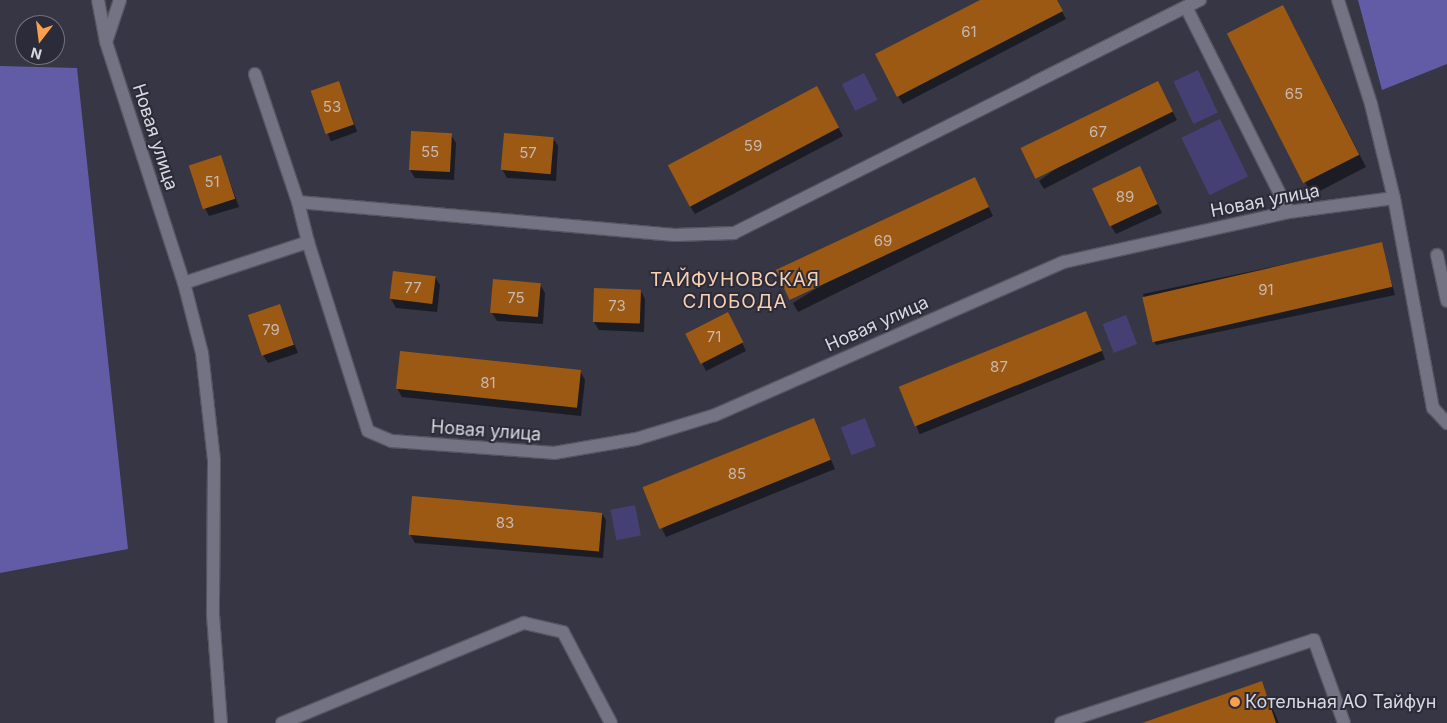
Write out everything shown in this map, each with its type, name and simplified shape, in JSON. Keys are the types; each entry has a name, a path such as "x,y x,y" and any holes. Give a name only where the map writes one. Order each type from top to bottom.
{"street":[{"name":"Новая улица","path":"98,0 106,42 184,283 202,353 214,460 213,615 221,723"},
{"path":"106,42 120,0"},
{"path":"298,202 675,235 734,233 1200,0"},
{"path":"1338,0 1371,104 1394,198 1422,364 1433,408 1447,423"},
{"path":"1186,7 1289,212"},
{"name":"Новая улица","path":"255,74 298,202 308,242 368,431 392,441 554,453 636,439 715,415 1064,262 1289,212 1394,198"},
{"path":"184,283 308,242"},
{"path":"1437,255 1447,301"},
{"path":"282,723 524,623 563,632 610,723"},
{"path":"1061,723 1314,640 1344,723"}],"shaded area":[{"path":"1358,0 1447,0 1447,64 1382,90"},
{"path":"0,66 77,68 128,549 0,573"},
{"path":"1198,70 1218,113 1193,124 1174,81"},
{"path":"864,73 878,100 855,111 842,84"},
{"path":"1220,119 1248,177 1209,195 1181,138"},
{"path":"1126,315 1137,344 1114,353 1103,324"},
{"path":"865,418 876,446 851,455 841,427"},
{"path":"635,505 641,535 616,540 610,510"}],"building":[{"path":"980,0 1057,0 1063,11 897,97 875,54"},
{"path":"1283,5 1359,155 1303,183 1227,34"},
{"path":"339,81 354,124 326,134 311,91"},
{"path":"1158,81 1173,112 1035,179 1020,148"},
{"path":"817,86 839,127 690,207 668,165"},
{"path":"411,131 452,133 450,172 409,170"},
{"path":"504,133 554,137 551,174 501,170"},
{"path":"221,155 235,199 203,209 189,166"},
{"path":"1140,166 1158,204 1110,226 1092,188"},
{"path":"975,177 989,207 790,300 776,270"},
{"path":"1382,242 1392,287 1153,342 1142,297"},
{"path":"393,271 436,276 432,304 390,299"},
{"path":"493,279 541,283 538,317 490,313"},
{"path":"594,288 641,290 640,324 593,322"},
{"path":"280,304 294,345 262,356 248,315"},
{"path":"1086,311 1102,351 915,427 899,387"},
{"path":"728,312 743,342 701,364 685,334"},
{"path":"400,351 581,370 577,408 396,389"},
{"path":"814,418 831,460 659,529 642,487"},
{"path":"412,496 602,513 599,551 409,535"},
{"name":"Котельная АО Тайфун","path":"1262,681 1276,723 1142,723"}],"place":[{"name":"Котельная АО Тайфун","path":"1235,702"}],"district":[{"name":"ТАЙФУНОВСКАЯ СЛОБОДА","path":"735,291"}]}
